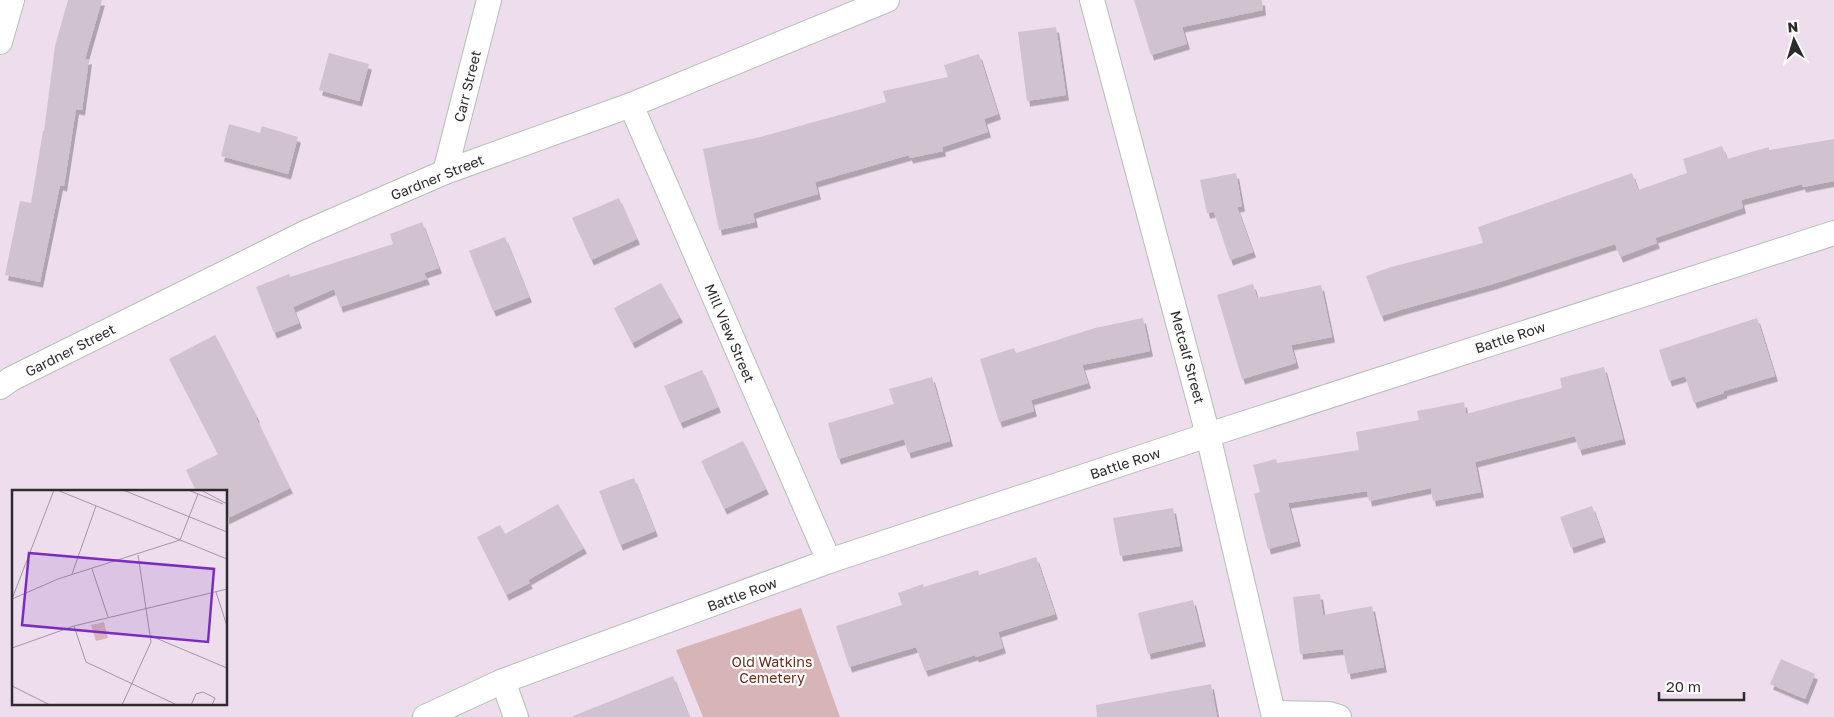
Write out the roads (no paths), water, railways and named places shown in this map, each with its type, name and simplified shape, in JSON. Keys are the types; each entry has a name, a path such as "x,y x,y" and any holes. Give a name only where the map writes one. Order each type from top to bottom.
{"street":[{"path":"0,42 12,0"},
{"name":"Carr Street","path":"445,172 489,0"},
{"name":"Gardner Street","path":"0,387 11,379 307,232 445,172 631,105 888,0"},
{"name":"Metcalf Street","path":"1092,0 1208,435 1274,715"},
{"name":"Mill View Street","path":"631,105 829,562"},
{"name":"Battle Row","path":"425,717 503,681 829,562 1208,435 1834,233"},
{"path":"503,681 516,717"},
{"path":"1274,715 1329,714 1339,717"}],"park label":[{"name":"Old Watkins Cemetery","path":"772,670"}]}
